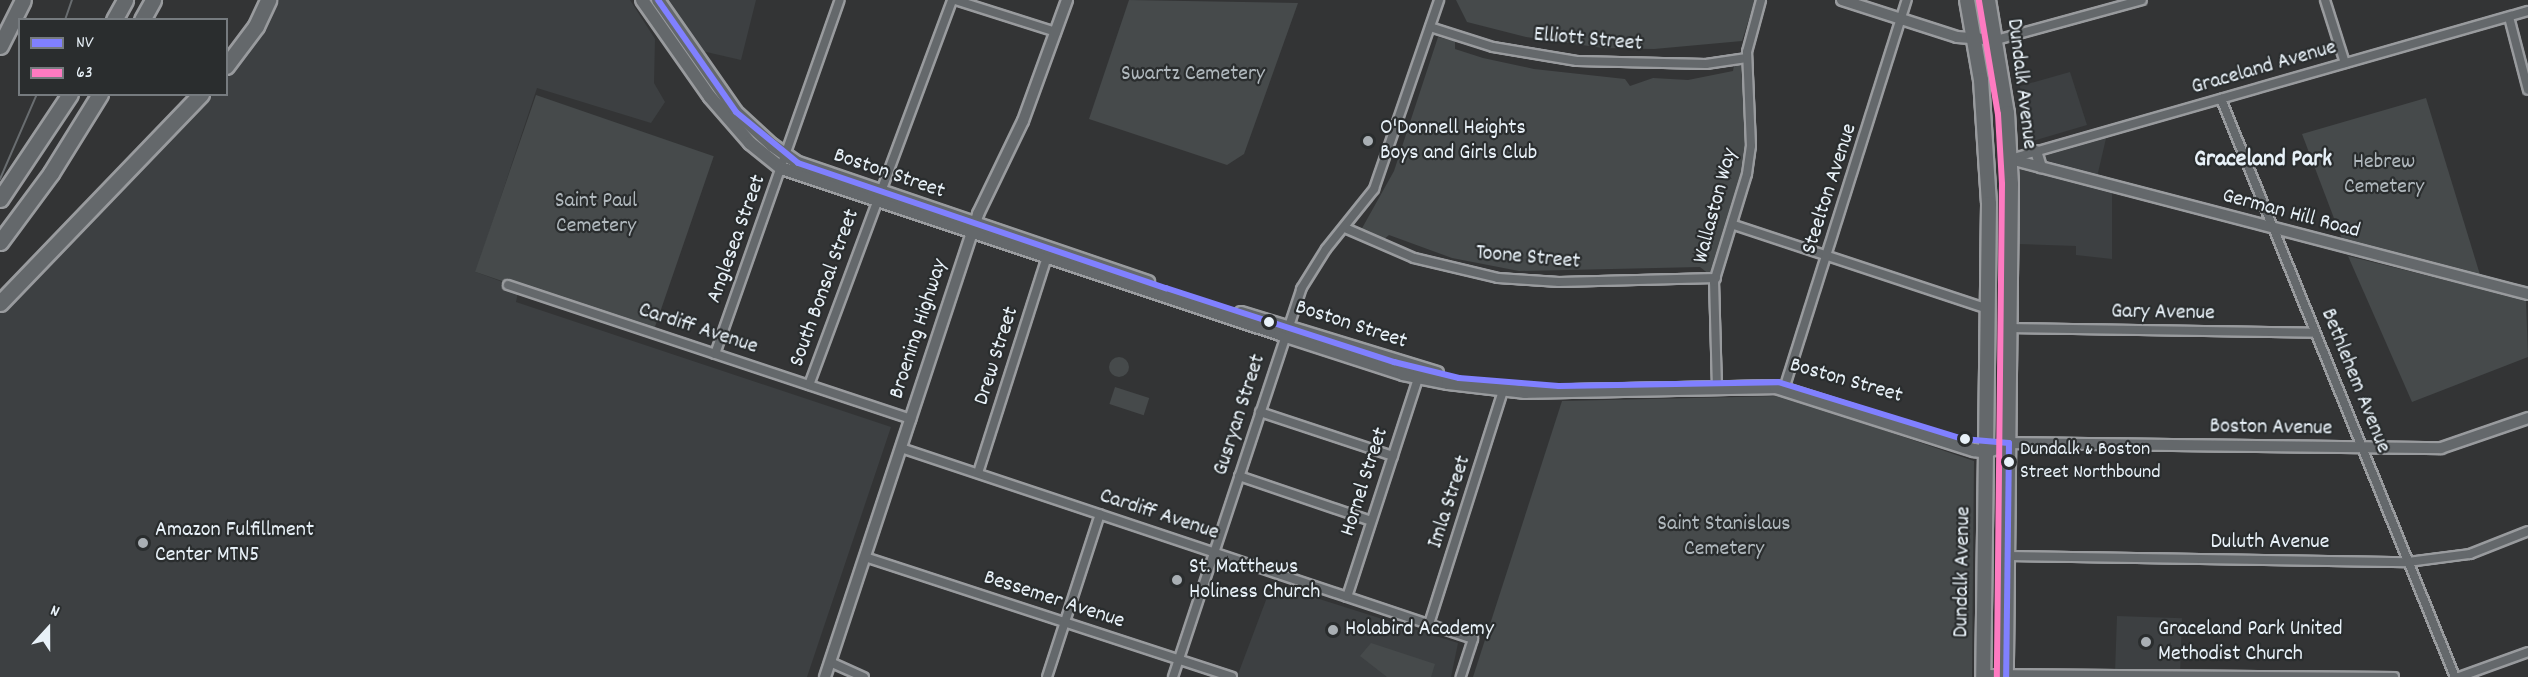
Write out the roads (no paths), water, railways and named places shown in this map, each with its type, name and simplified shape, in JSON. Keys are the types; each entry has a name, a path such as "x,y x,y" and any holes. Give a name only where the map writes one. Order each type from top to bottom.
{"highway":[{"path":"0,46 22,0"},
{"path":"115,18 125,0"},
{"path":"143,18 153,0"},
{"path":"228,64 250,36 268,1"},
{"path":"0,199 69,96"},
{"path":"0,242 51,173 99,96"},
{"path":"0,303 199,96"}],"main road":[{"path":"642,0 733,117"},
{"path":"658,0 733,117"},
{"name":"Dundalk Avenue","path":"1967,0 1974,39 1987,158 1988,309 1983,675"},
{"name":"Dundalk Avenue","path":"1988,0 1996,40 2010,159 2011,328 2006,674"},
{"name":"Boston Street","path":"733,117 785,155 876,197"},
{"name":"Boston Street","path":"733,117 781,168 1286,331 1418,378 1503,391 1717,385 1785,386 1986,447 2009,443"},
{"name":"Boston Street","path":"1286,331 1460,378 1526,385 1623,387"}],"street":[{"name":"Anglesea Street","path":"715,354 840,0"},
{"path":"953,0 1056,32"},
{"name":"South Bonsal Street","path":"809,385 876,197 953,0"},
{"name":"Broening Highway","path":"825,677 973,229 1028,111 1066,0"},
{"name":"Gusryan Street","path":"1173,677 1286,331 1308,276 1363,207 1380,175 1439,0"},
{"name":"Wallaston Way","path":"1717,385 1716,278 1734,225 1751,146 1747,58 1761,0"},
{"path":"1842,0 1903,20 1974,39 1996,40 2142,0"},
{"name":"Steelton Avenue","path":"1785,386 1903,20 1907,0"},
{"path":"2325,0 2344,63"},
{"name":"Graceland Avenue","path":"2010,159 2528,11"},
{"path":"2509,16 2528,90"},
{"name":"Elliott Street","path":"1430,27 1493,47 1577,61 1706,64 1747,58"},
{"name":"Bethlehem Avenue","path":"2222,99 2408,562 2457,677"},
{"path":"2036,151 2041,167"},
{"name":"German Hill Road","path":"2010,159 2528,294"},
{"path":"1734,225 1988,309"},
{"name":"Toone Street","path":"1345,228 1414,258 1498,278 1559,282 1716,278"},
{"name":"Drew Street","path":"978,473 1048,254"},
{"name":"Cardiff Avenue","path":"508,285 910,419"},
{"name":"Gary Avenue","path":"2011,328 2315,333"},
{"name":"Hornel Street","path":"1347,597 1418,378"},
{"name":"Imla Street","path":"1429,624 1503,391"},
{"path":"1260,412 1393,456"},
{"name":"Boston Avenue","path":"2009,443 2441,448 2528,418"},
{"name":"Cardiff Avenue","path":"901,448 1473,639 1461,677"},
{"path":"1239,477 1371,521"},
{"path":"1047,677 1100,514"},
{"name":"Duluth Avenue","path":"2008,556 2408,562 2470,554 2528,531"},
{"name":"Bessemer Avenue","path":"865,557 1232,677"},
{"path":"2457,677 2528,652"},
{"path":"830,662 864,677"},
{"path":"1983,675 2394,677"}],"waterway":[{"path":"66,18 72,0"},
{"path":"0,179 36,96"}],"place":[{"name":"O'Donnell Heights Boys and Girls Club","path":"1368,141"},
{"name":"Dundalk & Boston Street Northbound","path":"2009,462"},
{"name":"Amazon Fulfillment Center MTN5","path":"143,543"},
{"name":"St. Matthews Holiness Church","path":"1177,580"},
{"name":"Holabird Academy","path":"1333,630"},
{"name":"Graceland Park United Methodist Church","path":"2146,642"}],"district":[{"name":"Graceland Park","path":"2263,161"}],"park label":[{"name":"Swartz Cemetery","path":"1193,75"},
{"name":"Hebrew Cemetery","path":"2384,174"},
{"name":"Saint Paul Cemetery","path":"596,214"},
{"name":"Saint Stanislaus Cemetery","path":"1724,536"}]}
